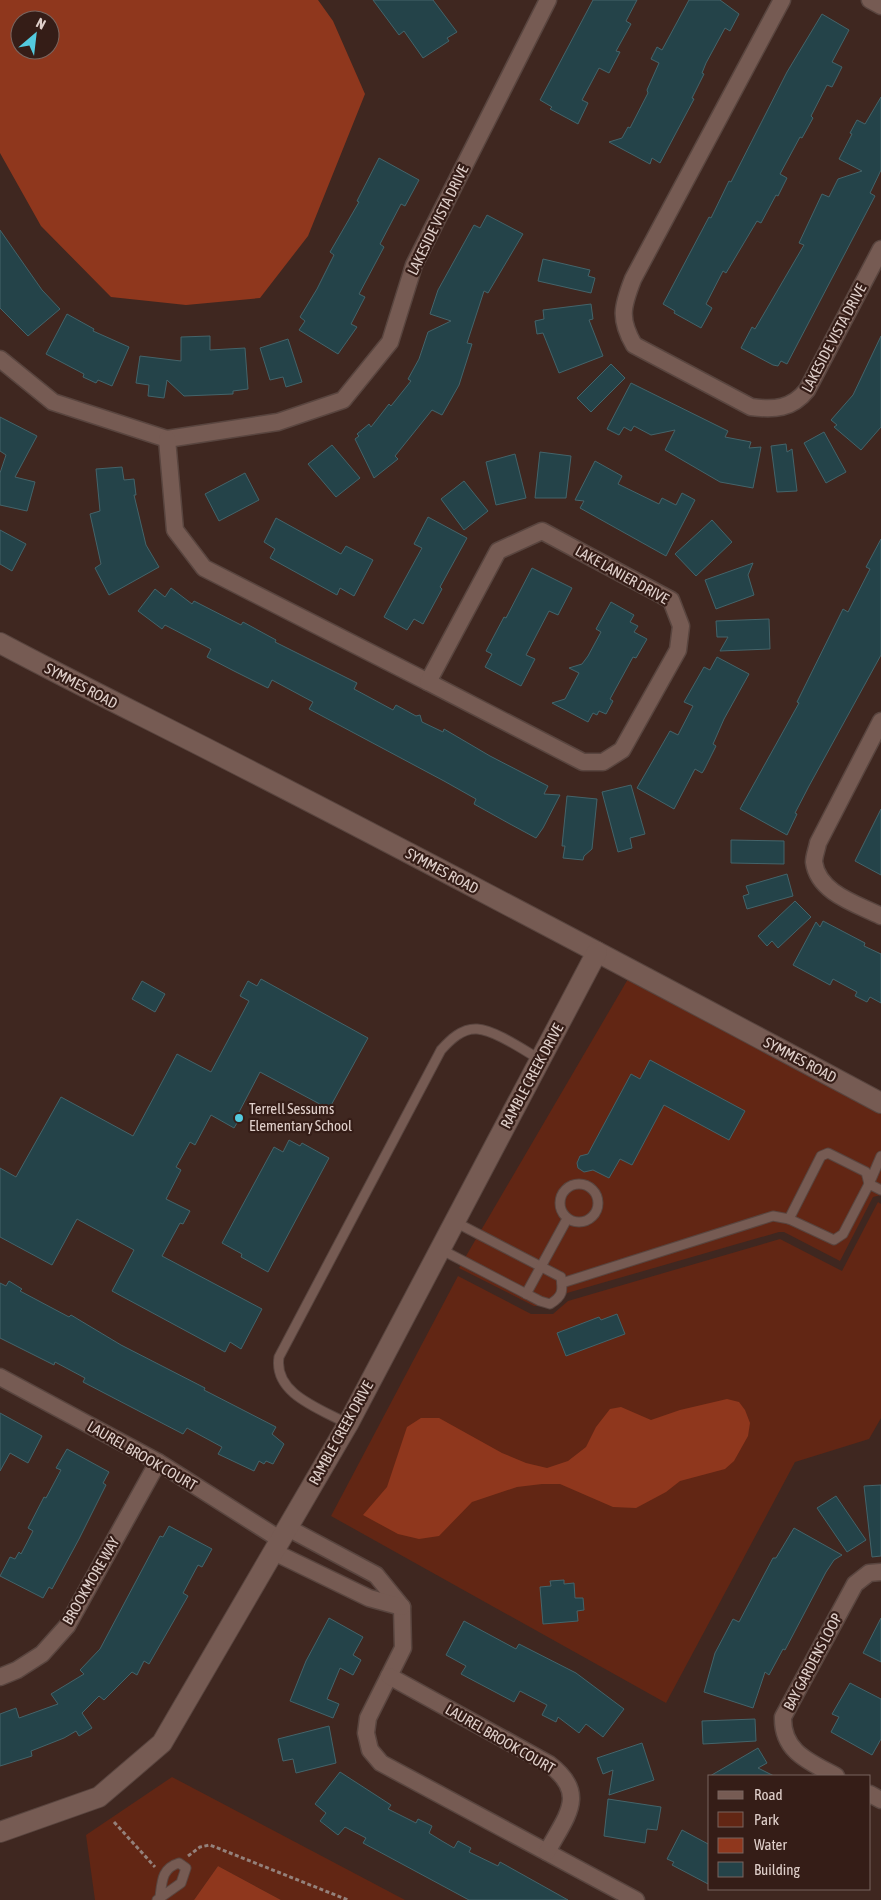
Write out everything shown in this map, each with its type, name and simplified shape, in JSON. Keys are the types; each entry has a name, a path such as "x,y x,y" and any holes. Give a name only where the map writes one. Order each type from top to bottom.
{"street":[{"name":"LAKESIDE VISTA DRIVE","path":"0,359 53,402 167,439 278,422 343,400 390,342 414,265 548,0"},
{"name":"LAKESIDE VISTA DRIVE","path":"782,0 633,279 626,298 623,316 626,330 634,345 751,407 769,409 785,407 800,400 807,390 881,250"},
{"path":"870,0 881,6"},
{"name":"LAKE LANIER DRIVE","path":"167,439 175,530 204,568 583,762 603,762 622,750 678,650 681,626 672,600 542,531 498,551 428,682"},
{"name":"SYMMES ROAD","path":"0,643 597,952 881,1103"},
{"path":"881,721 818,843 814,860 819,877 831,891 881,916"},
{"name":"RAMBLE CREEK DRIVE","path":"0,1832 99,1797 162,1743 348,1424 597,952"},
{"name":"LAUREL BROOK COURT","path":"0,1377 158,1462 369,1598 402,1607"},
{"name":"BROOKMORE WAY","path":"0,1677 17,1670 42,1654 66,1626 158,1462"},
{"name":"LAUREL BROOK COURT","path":"281,1540 376,1575 402,1607"},
{"name":"BAY GARDENS LOOP","path":"834,1775 800,1757 783,1733 783,1717 855,1584 869,1573 881,1572"},
{"path":"402,1607 404,1648 368,1718 366,1733 370,1750 381,1763 636,1900"},
{"name":"LAUREL BROOK COURT","path":"389,1676 549,1764 563,1775 571,1787 570,1807 547,1852"}],"lane":[{"path":"348,1424 293,1394 282,1381 277,1368 279,1357 441,1050 450,1040 462,1032 477,1029 494,1035 541,1060"},
{"path":"789,1219 822,1156 828,1153 866,1172 869,1184 881,1190"},
{"path":"562,1283 773,1216 789,1219 834,1240 842,1234 869,1184 881,1156"},
{"path":"573,1184 591,1188 595,1192 598,1205 593,1216 582,1222 567,1218 560,1204 563,1192 573,1184"},
{"path":"526,1294 567,1218"},
{"path":"440,1249 526,1294 550,1304 560,1298 563,1290 561,1276 455,1222"},
{"path":"180,1863 186,1868 181,1883 159,1898 162,1877 171,1865 180,1863"}],"path":[{"path":"114,1822 152,1866 165,1872"},
{"path":"180,1863 200,1847 210,1845 348,1900"}],"green space":[{"path":"628,979 881,1114 881,1195 873,1197 840,1261 784,1232 779,1232 567,1293 551,1306 534,1306 459,1268"},
{"path":"878,1202 881,1204 881,1418 869,1439 795,1462 666,1703 331,1516 458,1276 531,1314 553,1314 568,1301 780,1239 842,1271"},
{"path":"172,1777 405,1900 281,1900 218,1866 194,1900 95,1900 86,1835"}],"water":[{"path":"0,0 318,0 333,21 365,94 308,236 260,298 186,305 111,297 41,226 0,153"},
{"path":"727,1399 739,1402 745,1410 750,1423 748,1436 734,1461 725,1469 680,1481 666,1492 636,1508 613,1507 560,1484 542,1484 517,1487 472,1502 439,1536 419,1539 398,1534 363,1515 387,1487 407,1427 421,1418 439,1418 502,1453 526,1463 547,1468 568,1461 586,1447 596,1427 610,1409 621,1407 651,1420 680,1410"},
{"path":"218,1866 281,1900 194,1900"}],"building":[{"path":"373,0 433,0 457,32 447,38 449,41 423,58 404,31 399,35"},
{"path":"593,0 637,0 626,21 631,24 616,51 620,52 609,73 599,68 582,100 588,103 578,124 550,109 552,107 540,100"},
{"path":"689,0 720,0 739,14 730,31 725,28 706,63 702,73 704,74 692,98 694,99 660,163 652,158 650,164 609,142 622,138 628,127 630,128 648,93 647,90 659,63 651,59 657,47 662,50"},
{"path":"822,14 849,30 832,62 842,67 832,87 827,85 811,116 813,118 802,138 800,137 780,174 787,178 778,196 776,195 761,223 757,221 726,273 723,271 706,304 712,308 701,328 674,313 675,311 663,304 709,217 711,218 729,181 731,182 787,72"},
{"path":"881,97 881,170 870,193 875,196 787,364 781,361 778,366 773,365 741,348 752,327 755,329 804,245 799,243 822,194 829,197 838,179 862,171 839,159 857,120 865,124"},
{"path":"379,158 419,180 405,206 401,204 380,244 384,247 359,294 365,297 351,324 357,327 338,354 299,330 305,321 300,317 334,255 330,252 359,202 357,201"},
{"path":"487,215 523,234 488,293 484,291 467,343 472,344 459,385 442,415 432,410 395,456 398,459 374,478 355,439 359,436 357,434 369,424 371,427 389,404 391,406 411,381 408,379 419,359 428,332 451,321 430,314 438,290 474,225 480,228"},
{"path":"0,230 42,290 60,309 28,336 0,308"},
{"path":"543,259 590,270 588,276 595,278 591,293 538,281"},
{"path":"591,304 593,319 589,320 603,356 559,373 543,333 537,334 535,321 544,319 543,310"},
{"path":"67,314 94,329 93,331 129,347 112,386 98,380 96,383 83,377 84,374 46,354"},
{"path":"210,336 210,350 245,348 248,389 233,391 233,394 184,396 167,380 164,398 148,396 149,385 136,383 140,356 181,361 181,337"},
{"path":"881,336 881,427 861,450 834,427 837,425 831,420 853,395"},
{"path":"288,339 302,382 286,387 283,377 270,380 260,348"},
{"path":"611,364 625,378 591,412 577,398"},
{"path":"631,383 728,431 725,437 751,442 749,448 761,447 753,488 720,482 665,450 675,430 651,435 634,426 631,431 624,427 619,435 607,429"},
{"path":"0,417 37,436 15,477 35,482 27,511 0,505 0,473 6,455 0,451"},
{"path":"824,432 846,472 826,483 804,443"},
{"path":"786,444 787,452 792,449 797,491 777,492 771,446"},
{"path":"332,445 360,478 336,497 308,464"},
{"path":"540,452 571,456 566,498 535,498"},
{"path":"515,454 526,498 496,505 486,462"},
{"path":"595,461 622,476 618,484 659,504 662,498 676,505 682,493 695,500 666,556 580,508 584,501 575,500"},
{"path":"122,467 124,480 134,479 136,495 134,495 146,545 159,567 109,595 95,568 101,564 90,514 100,511 96,469"},
{"path":"245,473 259,500 219,521 205,494"},
{"path":"464,481 488,511 464,530 441,499"},
{"path":"428,517 467,538 440,587 442,589 423,624 414,619 407,630 384,617 422,548 414,544"},
{"path":"276,518 341,554 346,546 373,560 354,596 340,588 337,595 270,558 275,549 264,542"},
{"path":"712,520 732,542 696,576 675,554"},
{"path":"0,530 26,544 12,571 0,564"},
{"path":"881,539 881,655 809,786 795,813 797,814 787,835 740,809 799,703 797,702 843,609 848,612 870,569 866,567"},
{"path":"753,563 748,575 754,595 716,609 705,580"},
{"path":"532,568 572,588 558,615 549,611 526,655 535,659 521,686 485,667 492,654 486,651"},
{"path":"171,588 192,604 194,601 241,625 243,622 276,640 275,642 357,683 354,689 393,710 396,705 416,716 420,715 422,722 443,732 444,729 490,756 548,786 544,794 560,795 543,828 536,838 474,804 476,799 309,709 313,702 272,680 268,688 207,657 211,649 165,625 162,629 138,611 155,589 165,597"},
{"path":"611,602 634,615 630,622 638,626 634,632 647,639 636,658 633,657 610,699 613,701 606,714 599,711 597,715 593,713 588,722 552,703 565,699 579,673 569,668 582,664 588,656 601,632 596,629"},
{"path":"769,619 770,649 720,651 728,637 717,637 716,621"},
{"path":"717,657 749,674 724,719 713,744 716,746 704,770 702,773 695,769 674,809 637,788 670,731 678,735 693,706 684,702 704,667 710,670"},
{"path":"631,785 645,834 630,838 632,848 618,852 602,792"},
{"path":"567,796 597,799 592,849 584,856 583,860 563,858 565,846 562,846"},
{"path":"881,809 881,875 855,861"},
{"path":"731,840 784,841 784,864 731,863"},
{"path":"787,874 793,896 747,909 743,896 749,894 746,886"},
{"path":"795,901 811,917 778,948 772,941 767,946 758,936"},
{"path":"823,921 865,943 864,946 881,954 881,1003 870,997 867,1002 855,996 857,992 833,979 830,985 793,965 816,922 820,927"},
{"path":"261,979 368,1038 329,1109 260,1072 238,1114 241,1116 234,1128 211,1115 195,1145 190,1142 176,1167 181,1170 166,1199 190,1211 183,1224 180,1223 162,1256 262,1309 241,1349 230,1342 225,1352 112,1291 134,1250 77,1219 52,1265 0,1237 0,1168 16,1177 61,1097 133,1136 177,1054 211,1072 249,1001 240,996 248,981 257,986"},
{"path":"142,981 165,994 155,1012 132,999"},
{"path":"650,1060 745,1111 729,1140 664,1105 632,1165 620,1159 609,1178 593,1170 584,1172 578,1168 577,1163 580,1156 588,1154 631,1074 640,1079"},
{"path":"289,1140 300,1146 302,1143 329,1158 268,1272 241,1257 242,1254 222,1243 274,1147 283,1152"},
{"path":"9,1281 22,1289 20,1291 69,1317 71,1315 121,1345 276,1427 272,1434 284,1444 273,1464 266,1461 264,1464 259,1461 254,1471 218,1454 222,1447 187,1428 183,1434 83,1382 85,1378 55,1362 54,1365 0,1338 0,1283 6,1286"},
{"path":"617,1314 625,1334 566,1356 557,1333 599,1317 601,1320"},
{"path":"0,1413 42,1436 28,1463 10,1453 0,1471"},
{"path":"67,1449 109,1472 103,1483 106,1485 79,1539 52,1589 49,1587 43,1598 0,1576 10,1557 15,1559 19,1552 21,1554 33,1531 28,1528 61,1470 56,1468"},
{"path":"881,1485 881,1556 872,1557 864,1486"},
{"path":"836,1496 866,1540 847,1552 817,1508"},
{"path":"169,1526 212,1549 202,1567 198,1565 183,1593 188,1596 149,1664 144,1661 137,1675 132,1672 104,1700 99,1696 82,1713 92,1728 79,1736 76,1731 64,1738 31,1751 32,1756 0,1766 0,1714 16,1708 19,1718 58,1704 51,1694 84,1674 80,1670 100,1649 160,1536 163,1537"},
{"path":"794,1528 842,1555 834,1560 826,1572 785,1650 783,1649 769,1675 765,1672 753,1708 704,1692 715,1653 733,1619 739,1622 773,1558 776,1558"},
{"path":"564,1580 564,1584 574,1583 575,1598 583,1598 584,1610 577,1611 578,1621 543,1624 540,1587 551,1586 550,1581"},
{"path":"329,1618 363,1637 353,1655 361,1660 353,1675 340,1668 327,1699 339,1704 333,1718 290,1701 306,1661"},
{"path":"881,1618 881,1662 863,1653"},
{"path":"464,1621 516,1649 519,1644 576,1673 624,1709 603,1737 586,1724 579,1733 558,1717 556,1722 542,1715 547,1705 520,1691 514,1702 461,1674 466,1666 446,1655"},
{"path":"850,1683 881,1699 881,1739 872,1755 831,1732 839,1717 832,1714"},
{"path":"755,1719 756,1741 703,1744 702,1721"},
{"path":"329,1726 336,1763 296,1773 293,1759 283,1761 278,1739"},
{"path":"642,1743 654,1780 609,1795 613,1770 603,1774 597,1758"},
{"path":"758,1748 767,1763 758,1768 772,1775 712,1775"},
{"path":"340,1772 391,1805 388,1809 416,1823 418,1819 432,1826 429,1833 454,1848 458,1841 471,1848 469,1852 498,1866 500,1862 568,1900 469,1900 363,1843 366,1838 345,1827 338,1835 320,1821 326,1813 315,1804"},
{"path":"608,1799 661,1807 657,1830 647,1829 645,1843 604,1836"},
{"path":"682,1830 708,1844 708,1884 672,1865 674,1862 667,1859"}],"place":[{"name":"Terrell Sessums Elementary School","path":"239,1118"}]}
